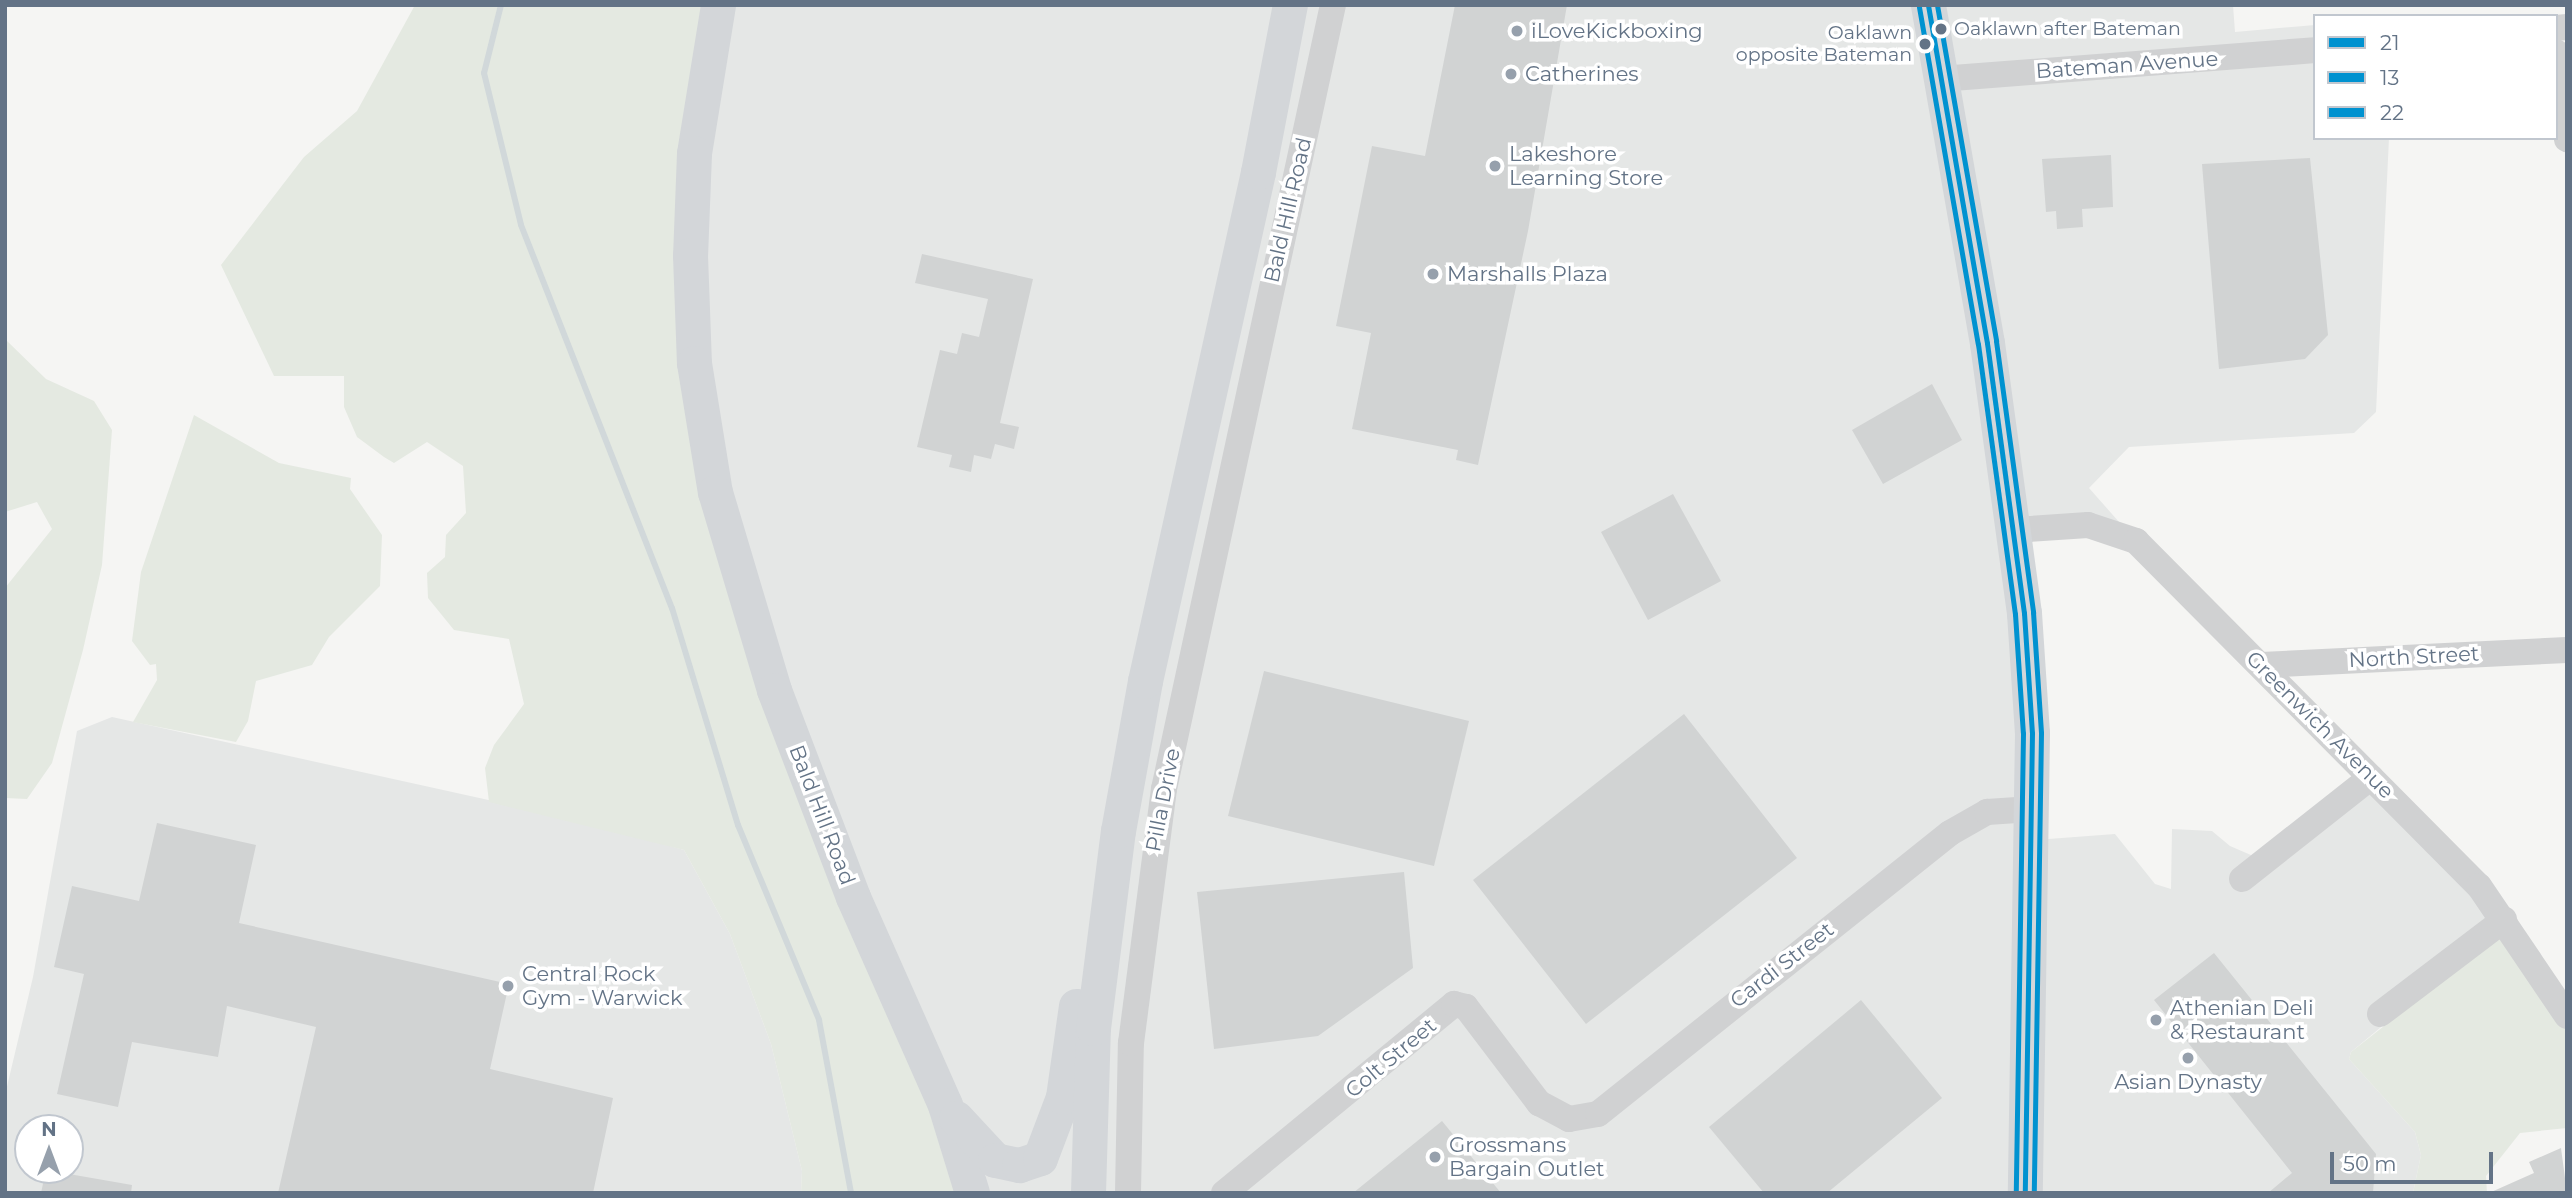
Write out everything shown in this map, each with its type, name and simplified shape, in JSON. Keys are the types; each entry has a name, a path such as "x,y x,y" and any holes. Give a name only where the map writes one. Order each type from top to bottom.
{"main road":[{"name":"Bald Hill Road","path":"718,5 694,153 690,255 702,427 733,563 774,690 853,897 945,1105 972,1193"},
{"path":"945,1105 995,1160 1019,1165 1040,1157 1048,1147 1063,1097 1112,811 1145,681 1205,410 1290,5"},
{"path":"1928,5 1993,382 2015,530 2032,733 2025,1193"},
{"path":"1088,1193 1093,1028 1118,831 1145,681"},
{"path":"925,1060 953,1193"}],"street":[{"name":"Bald Hill Road","path":"1240,414 1333,5"},
{"name":"Bateman Avenue","path":"1940,79 2313,50"},
{"path":"2558,68 2567,139"},
{"name":"Pilla Drive","path":"1128,1193 1131,1043 1149,873 1240,414"},
{"name":"Greenwich Avenue","path":"2015,530 2088,525 2136,541 2479,886 2567,1016"},
{"name":"North Street","path":"2261,665 2567,650"},
{"path":"2242,879 2371,777"},
{"name":"Cardi Street","path":"1539,1103 1569,1119 1598,1114 1950,833 1987,812 2032,809"},
{"path":"2380,1014 2504,920"},
{"name":"Colt Street","path":"1224,1193 1454,1004 1466,1007 1539,1103"}],"shaded area":[{"path":"415,5 718,5 696,136 718,508 927,1061 955,1193 801,1193 802,1171 771,1044 730,934 684,850 489,802 485,768 494,745 524,704 509,639 454,630 428,598 427,573 445,557 446,535 466,513 463,466 427,442 394,463 357,437 344,407 344,376 274,376 221,265 304,157 357,111"},
{"path":"718,5 2233,5 2235,32 2313,25 2313,140 2389,140 2376,412 2354,433 2129,447 2089,488 2127,531 2027,530 2035,840 2115,834 2155,884 2171,889 2172,829 2212,831 2230,846 2274,865 2377,784 2508,922 2351,1052 2349,1059 2415,1132 2421,1155 2413,1193 974,1193 753,633 696,351"},
{"path":"5,339 46,379 94,401 112,430 102,565 83,650 52,763 27,799 5,798 5,588 52,529 37,502 5,512"},
{"path":"194,415 279,463 351,478 350,489 382,535 380,586 329,637 312,665 256,681 248,721 236,742 133,722 157,680 156,664 150,665 132,641 141,572"},
{"path":"112,717 575,819 684,850 730,934 771,1044 802,1171 801,1193 5,1193 5,1095 33,977 77,731"},
{"path":"2510,927 2567,1010 2567,1128 2520,1133 2486,1176 2487,1193 2413,1193 2421,1155 2415,1132 2349,1059 2351,1052"}],"building":[{"name":"Marshalls Plaza","path":"1455,5 1567,5 1528,231 1478,465 1456,460 1458,450 1352,429 1371,333 1336,326 1372,146 1425,156"},
{"path":"2111,155 2113,207 2082,209 2083,227 2057,229 2056,211 2046,212 2042,159"},
{"path":"2310,158 2328,335 2305,359 2219,369 2202,164"},
{"path":"922,254 1033,279 1000,423 1019,427 1014,449 995,444 991,459 974,455 971,472 949,467 952,455 917,447 940,350 957,354 962,333 979,337 988,299 915,283"},
{"path":"1932,384 1962,440 1883,484 1852,430"},
{"path":"1673,494 1721,581 1648,620 1601,532"},
{"path":"1264,671 1469,721 1434,866 1228,816"},
{"path":"1684,714 1797,858 1586,1024 1473,880"},
{"path":"157,823 256,845 239,923 509,984 490,1069 613,1098 593,1193 278,1193 316,1027 227,1006 218,1057 132,1042 118,1107 57,1094 84,974 54,967 72,886 139,901"},
{"path":"1404,872 1413,968 1318,1036 1214,1049 1197,892"},
{"path":"2214,953 2376,1154 2373,1193 2268,1193 2292,1173 2154,1000"},
{"path":"1861,1000 1942,1098 1827,1193 1764,1193 1709,1127"},
{"name":"Grossmans Bargain Outlet","path":"1442,1121 1501,1193 1353,1193"},
{"path":"2561,1148 2567,1193 2489,1193 2534,1173 2529,1162"},
{"path":"84,1177 132,1185 131,1193 41,1193 43,1184 84,1184"}],"waterway":[{"path":"501,5 484,73 521,225 672,608 738,825 819,1020 851,1193"}],"transit line":[{"name":"21","path":"1928,5 1987,343 2024,613 2032,733 2025,1193"},
{"name":"22","path":"1937,5 1996,341 2033,612 2041,733 2034,1193"},
{"name":"13","path":"1919,7 1978,344 2015,614 2023,733 2016,1193"}],"place":[{"name":"Oaklawn after Bateman","path":"1941,29"},
{"name":"iLoveKickboxing","path":"1517,31"},
{"name":"Oaklawn opposite Bateman","path":"1925,44"},
{"name":"Catherines","path":"1511,74"},
{"name":"Lakeshore Learning Store","path":"1495,166"},
{"name":"Marshalls Plaza","path":"1433,274"},
{"name":"Central Rock Gym - Warwick","path":"508,986"},
{"name":"Athenian Deli & Restaurant","path":"2156,1020"},
{"name":"Asian Dynasty","path":"2188,1058"},
{"name":"Grossmans Bargain Outlet","path":"1435,1157"}]}
